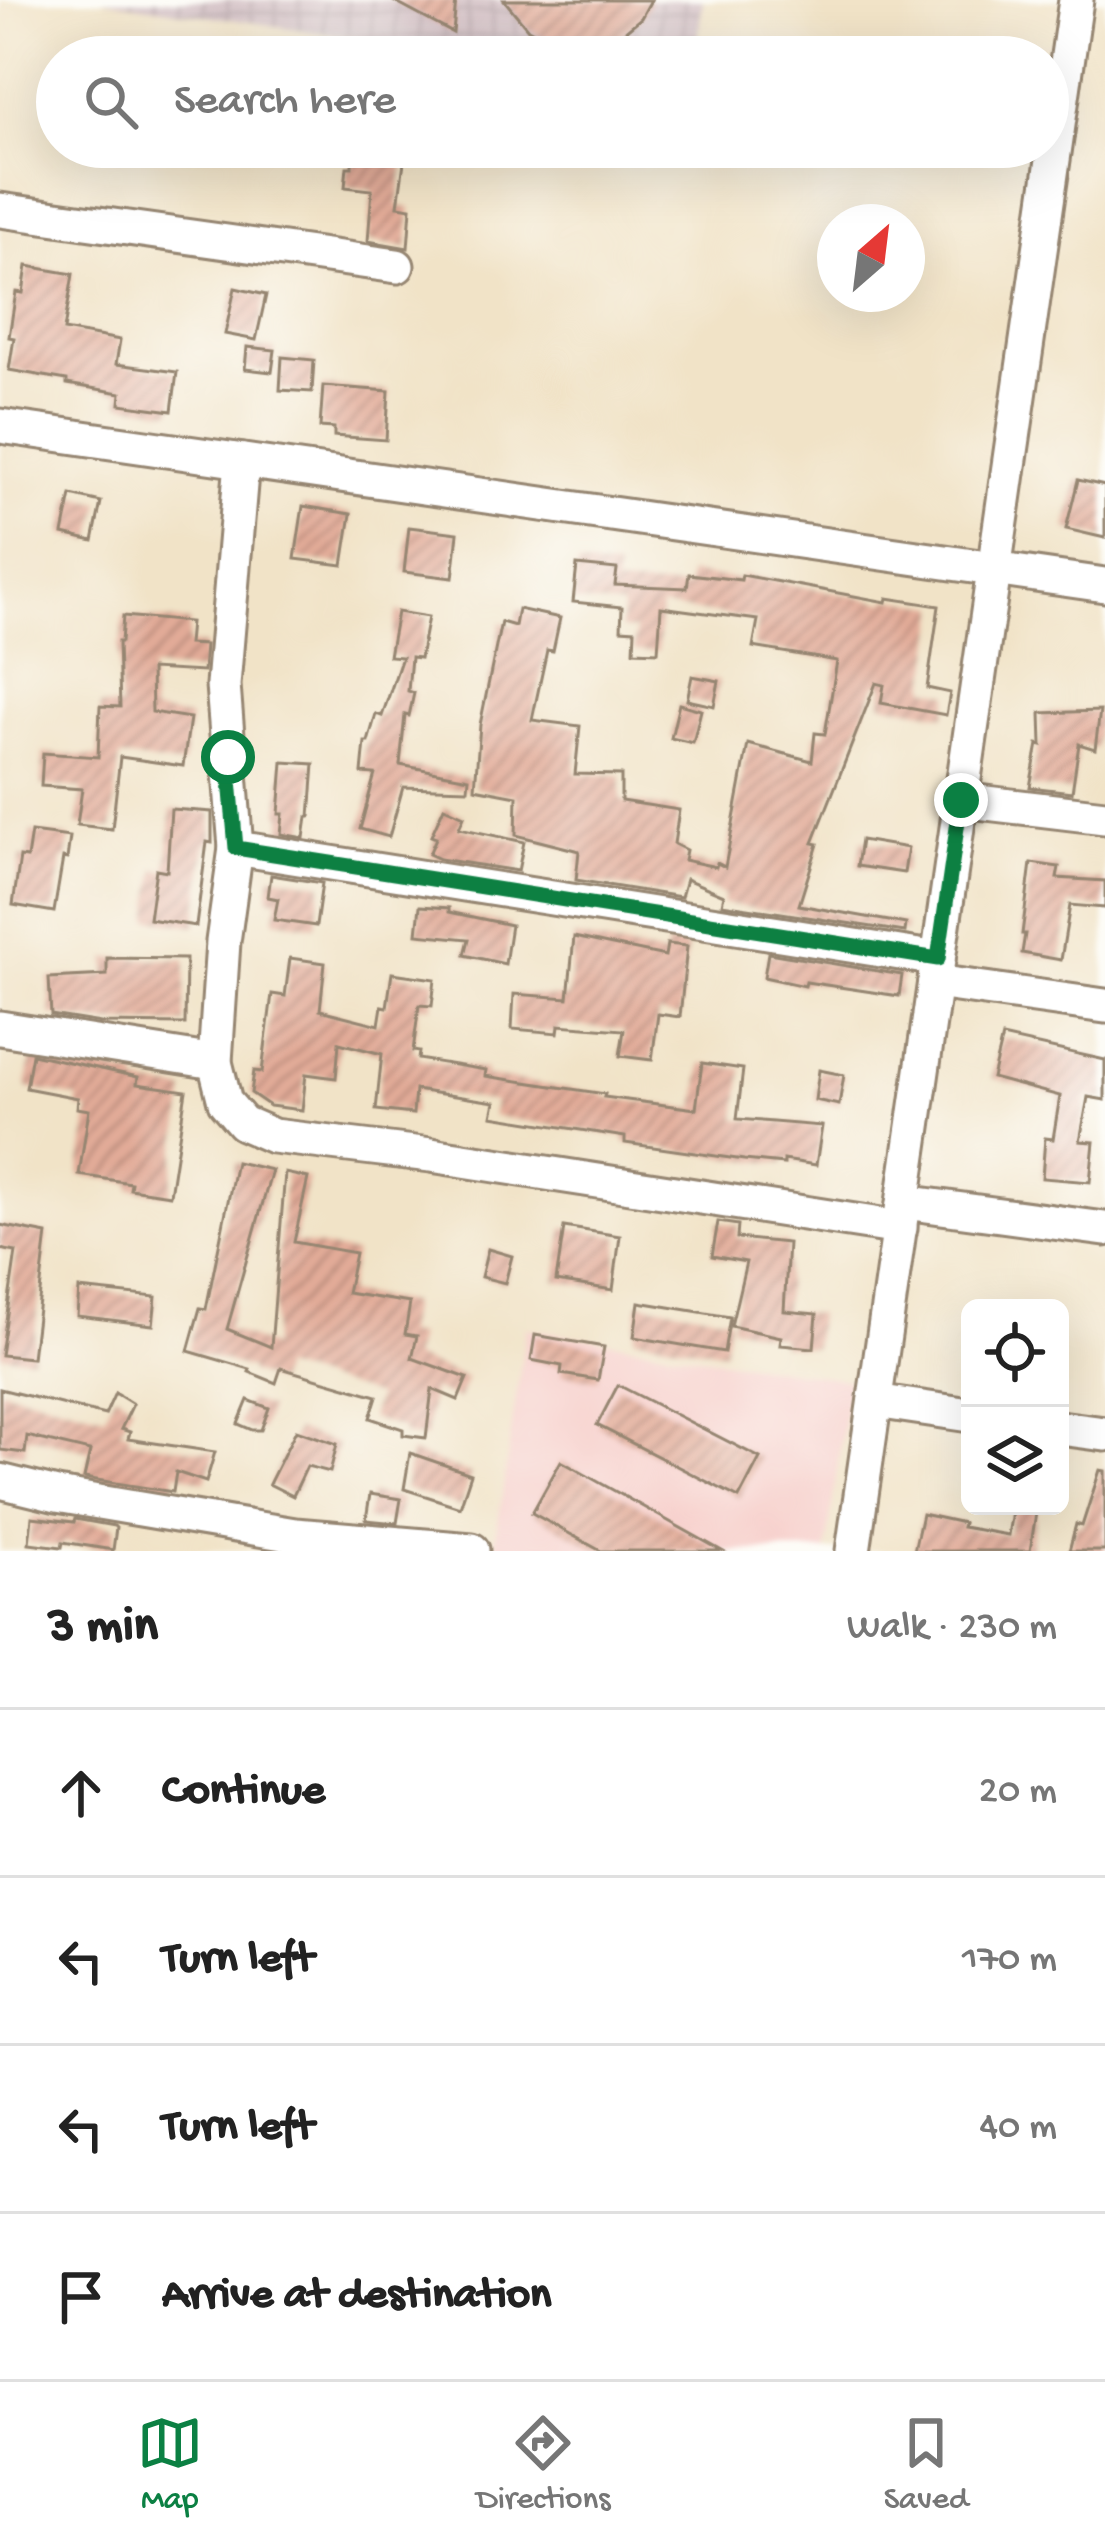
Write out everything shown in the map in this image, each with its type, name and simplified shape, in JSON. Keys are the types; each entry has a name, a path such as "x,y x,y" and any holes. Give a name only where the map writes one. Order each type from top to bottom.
{"street":[{"path":"1069,49 1076,0"},
{"path":"853,1551 1052,168"},
{"path":"0,210 397,266"},
{"path":"0,426 1105,586"},
{"path":"242,461 224,686 236,848 223,942 215,1062 225,1102 242,1123 273,1136 902,1215 1105,1228"},
{"path":"961,800 1105,817"},
{"path":"236,848 936,971 1105,1006"},
{"path":"0,1028 215,1062"},
{"path":"875,1402 961,1414"},
{"path":"1069,1429 1105,1434"},
{"path":"0,1481 57,1495 295,1534 472,1550"}],"shaded area":[{"path":"101,0 703,0 698,36 343,36"},
{"path":"526,1328 849,1380 826,1551 494,1551"}],"building":[{"path":"391,0 456,0 453,33"},
{"path":"504,0 651,0 641,18 619,36 541,36 528,29"},
{"path":"347,168 403,168 398,206 411,208 408,248 368,241 372,190 345,187"},
{"path":"27,266 73,274 64,330 120,340 116,364 177,372 172,411 120,404 121,393 9,370 16,292 23,293"},
{"path":"235,288 266,295 256,340 225,334"},
{"path":"247,347 275,350 272,372 245,369"},
{"path":"282,357 314,360 312,392 280,390"},
{"path":"323,386 389,391 386,440 334,436 334,428 320,427"},
{"path":"1078,480 1105,486 1105,538 1066,529"},
{"path":"71,495 101,502 93,541 63,534"},
{"path":"303,506 351,514 343,565 295,559"},
{"path":"409,527 458,533 453,578 404,572"},
{"path":"577,565 617,569 615,585 687,588 689,574 741,580 742,575 886,602 887,598 939,606 927,688 950,693 946,715 881,703 884,685 876,683 813,843 818,844 799,905 906,924 905,932 722,904 724,895 686,879 681,897 576,880 579,851 516,835 517,796 475,788 480,725 501,622 515,626 518,609 560,618 553,651 547,650 532,720 580,726 575,774 621,775 621,801 679,810 674,844 686,850 684,860 725,867 748,744 812,761 815,733 825,734 837,661 753,647 758,620 661,607 658,652 634,651 635,630 621,629 622,607 573,602"},
{"path":"397,612 428,617 420,658 411,657 408,691 414,693 409,716 405,715 400,765 469,778 468,789 403,787 389,837 360,829 375,774 362,773 365,742 376,714 382,716 402,657 389,656"},
{"path":"123,616 190,622 188,644 205,645 203,672 151,669 152,712 190,718 183,766 120,757 112,829 77,825 82,789 41,786 43,753 98,757 100,706 120,707 118,642"},
{"path":"692,676 719,681 714,706 687,700"},
{"path":"679,704 701,710 693,743 671,738"},
{"path":"1100,711 1095,749 1079,744 1072,792 1030,787 1038,744 1042,745 1041,713"},
{"path":"283,762 314,764 304,838 281,834"},
{"path":"444,807 464,816 459,828 524,842 518,871 429,854"},
{"path":"171,809 212,812 212,843 207,842 196,926 149,919 156,869 167,871"},
{"path":"31,832 70,837 54,912 13,905 20,857 27,858"},
{"path":"861,840 908,848 904,873 857,866"},
{"path":"1031,863 1059,867 1057,878 1105,881 1105,908 1070,905 1061,960 1022,953"},
{"path":"271,875 322,883 316,926 274,920 278,899 268,897"},
{"path":"420,906 449,908 449,912 511,925 505,964 465,955 469,939 417,934"},
{"path":"574,937 665,956 667,944 687,946 680,1017 658,1014 652,1060 620,1056 624,1030 559,1025 558,1033 512,1029 514,994 568,998"},
{"path":"768,953 902,975 899,996 764,977"},
{"path":"107,958 186,959 185,1024 101,1023 51,1015 49,978 107,975"},
{"path":"290,958 325,963 320,1010 379,1025 392,973 435,979 432,1006 419,1005 413,1051 419,1052 418,1059 486,1070 485,1076 696,1109 702,1063 743,1069 737,1119 822,1126 816,1165 625,1143 625,1137 492,1116 495,1102 415,1090 413,1114 376,1110 382,1054 339,1043 336,1078 306,1074 302,1110 270,1106 251,1093 254,1071 262,1072 272,994 285,996"},
{"path":"1002,1037 1105,1060 1105,1100 1088,1097 1080,1141 1094,1142 1090,1182 1042,1178 1045,1138 1053,1139 1060,1096 992,1078"},
{"path":"32,1054 138,1077 137,1084 186,1091 170,1195 79,1175 89,1110 77,1108 78,1098 26,1088"},
{"path":"819,1070 844,1075 839,1105 815,1100"},
{"path":"236,1162 272,1170 227,1329 271,1347 285,1173 308,1178 294,1242 355,1253 347,1293 410,1303 405,1334 417,1336 412,1358 467,1378 458,1400 432,1389 426,1438 403,1435 403,1429 370,1418 377,1396 281,1368 276,1383 250,1369 188,1351 200,1308 206,1309"},
{"path":"718,1222 738,1225 737,1238 788,1243 784,1311 817,1314 814,1348 780,1345 781,1337 731,1326 746,1262 712,1256"},
{"path":"0,1225 47,1234 32,1358 1,1355 16,1252 0,1249"},
{"path":"564,1227 620,1236 613,1290 556,1281"},
{"path":"488,1249 512,1256 505,1283 481,1277"},
{"path":"79,1289 156,1297 153,1325 77,1316"},
{"path":"639,1302 730,1317 724,1352 634,1337"},
{"path":"535,1335 604,1347 598,1380 561,1374 562,1366 531,1360"},
{"path":"618,1385 760,1458 739,1498 597,1425"},
{"path":"0,1389 105,1415 115,1393 133,1404 121,1429 130,1432 128,1439 215,1452 206,1482 176,1472 173,1492 84,1478 90,1451 27,1436 25,1453 0,1450"},
{"path":"248,1400 269,1408 261,1430 238,1424"},
{"path":"296,1430 337,1444 330,1472 307,1466 293,1496 269,1484"},
{"path":"410,1453 471,1474 460,1507 404,1489"},
{"path":"561,1461 722,1551 601,1551 532,1513"},
{"path":"1100,1470 1105,1471 1105,1551 1069,1551 1076,1524 1082,1526"},
{"path":"370,1494 401,1499 397,1523 366,1520"},
{"path":"922,1514 1008,1535 1011,1515 1036,1515 1030,1551 914,1551"},
{"path":"32,1517 114,1526 113,1550 63,1542 62,1547 29,1543"}],"route":[{"path":"228,757 236,848 938,959 961,800"}]}
